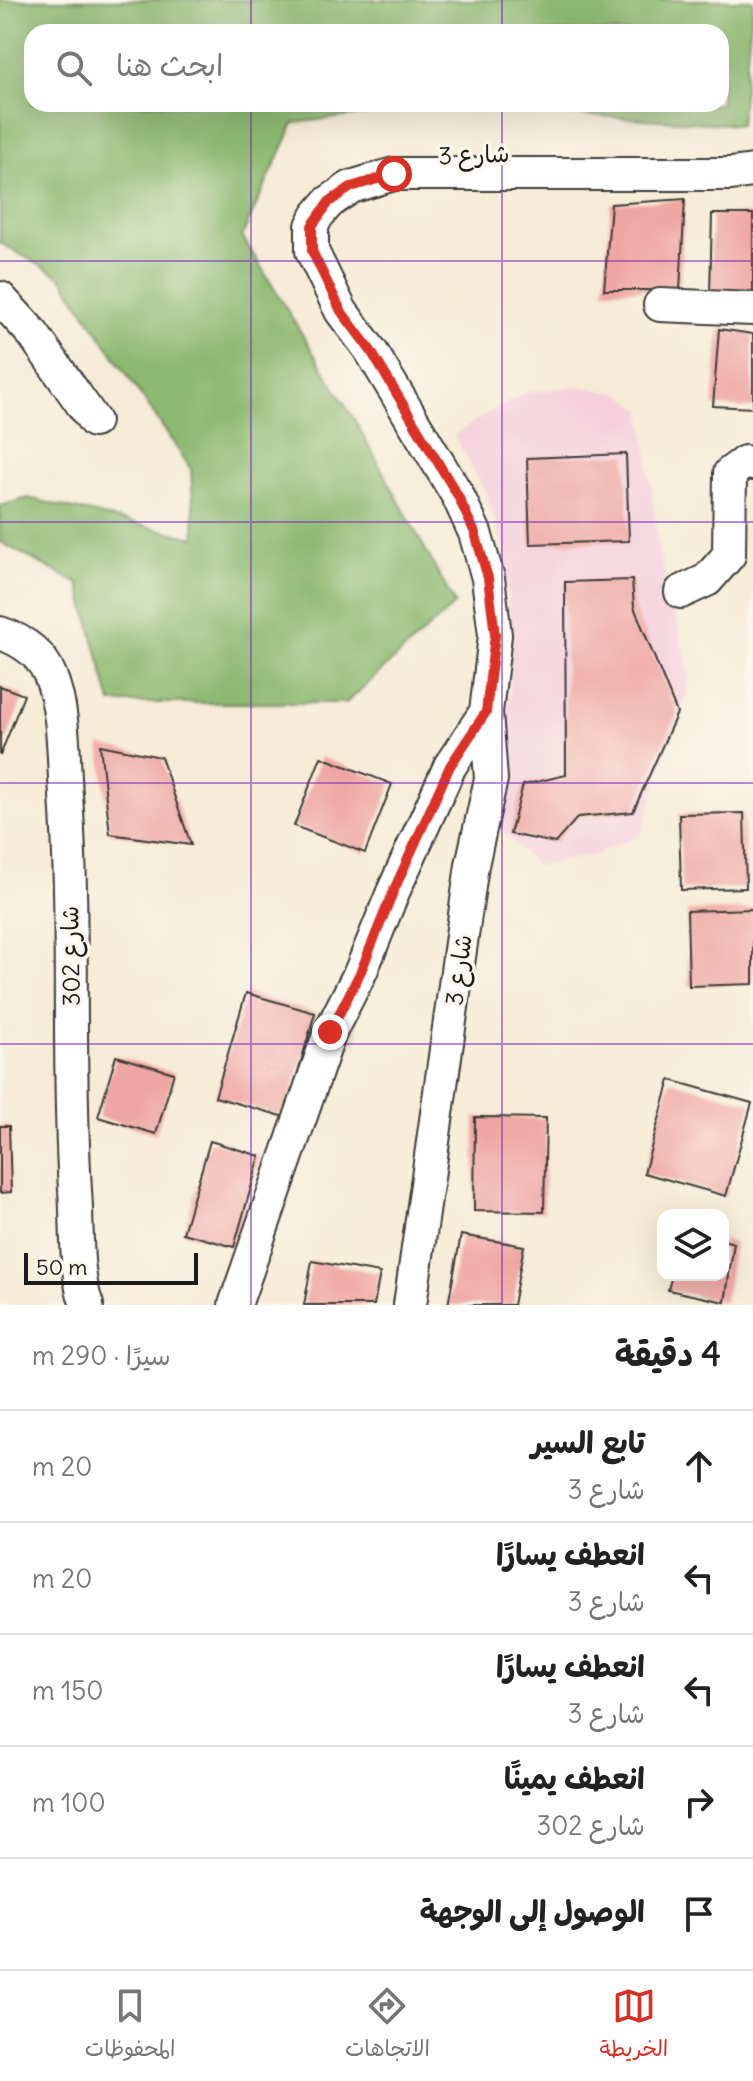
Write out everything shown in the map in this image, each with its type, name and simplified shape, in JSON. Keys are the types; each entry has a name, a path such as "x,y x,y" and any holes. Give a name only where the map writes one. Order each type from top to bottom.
{"street":[{"name":"شارع 3","path":"410,1305 472,865 491,779 486,712 495,635 478,604 445,519 397,429 344,351 303,273 297,248 300,224 312,199 337,178 358,166 408,158 593,151 732,162 753,168"},
{"path":"0,298 33,334 94,421"},
{"path":"660,305 753,309"},
{"path":"681,592 707,580 729,555 730,473 745,462 753,464"},
{"name":"شارع 302","path":"0,633 28,647 49,672 61,723 68,827 74,1167 80,1271 87,1305"},
{"path":"235,1305 330,1032 361,971 450,766 486,712"}],"shaded area":[{"path":"579,386 621,394 642,409 659,552 691,678 641,834 594,855 536,866 492,818 504,757 511,678 506,555 487,496 454,435 524,393"}],"green space":[{"path":"0,0 753,0 740,125 534,112 729,112 729,24 24,24 24,112 388,112 294,123 242,236 357,424 455,604 346,703 111,703 79,584 0,542 0,506 28,498 195,538 191,469 61,277 0,243"}],"building":[{"path":"685,199 680,290 604,290 611,204"},
{"path":"712,214 753,214 753,296 710,295"},
{"path":"719,329 753,334 753,408 713,406"},
{"path":"626,454 629,541 530,544 527,458"},
{"path":"632,580 634,607 677,713 633,812 578,817 555,843 510,834 523,785 566,775 565,582"},
{"path":"0,686 24,695 0,756"},
{"path":"100,745 161,757 191,845 110,834"},
{"path":"321,757 392,784 365,853 294,826"},
{"path":"744,813 746,888 681,890 679,814"},
{"path":"753,909 753,984 689,986 687,911"},
{"path":"246,993 315,1013 285,1117 215,1097"},
{"path":"116,1056 174,1073 156,1134 98,1117"},
{"path":"670,1080 752,1103 726,1196 644,1173"},
{"path":"475,1117 546,1118 544,1212 474,1211"},
{"path":"0,1126 9,1126 11,1192 0,1193"},
{"path":"210,1141 260,1156 234,1247 183,1233"},
{"path":"461,1235 524,1246 513,1305 448,1305"},
{"path":"729,1242 734,1243 729,1276"},
{"path":"312,1261 380,1273 374,1305 304,1305"},
{"path":"670,1281 728,1281 725,1302 668,1290"}],"route":[{"path":"330,1032 361,971 450,766 486,712 495,635 488,578 475,533 458,496 371,351 341,311 312,251 312,226 329,202 351,187 394,174"}]}
